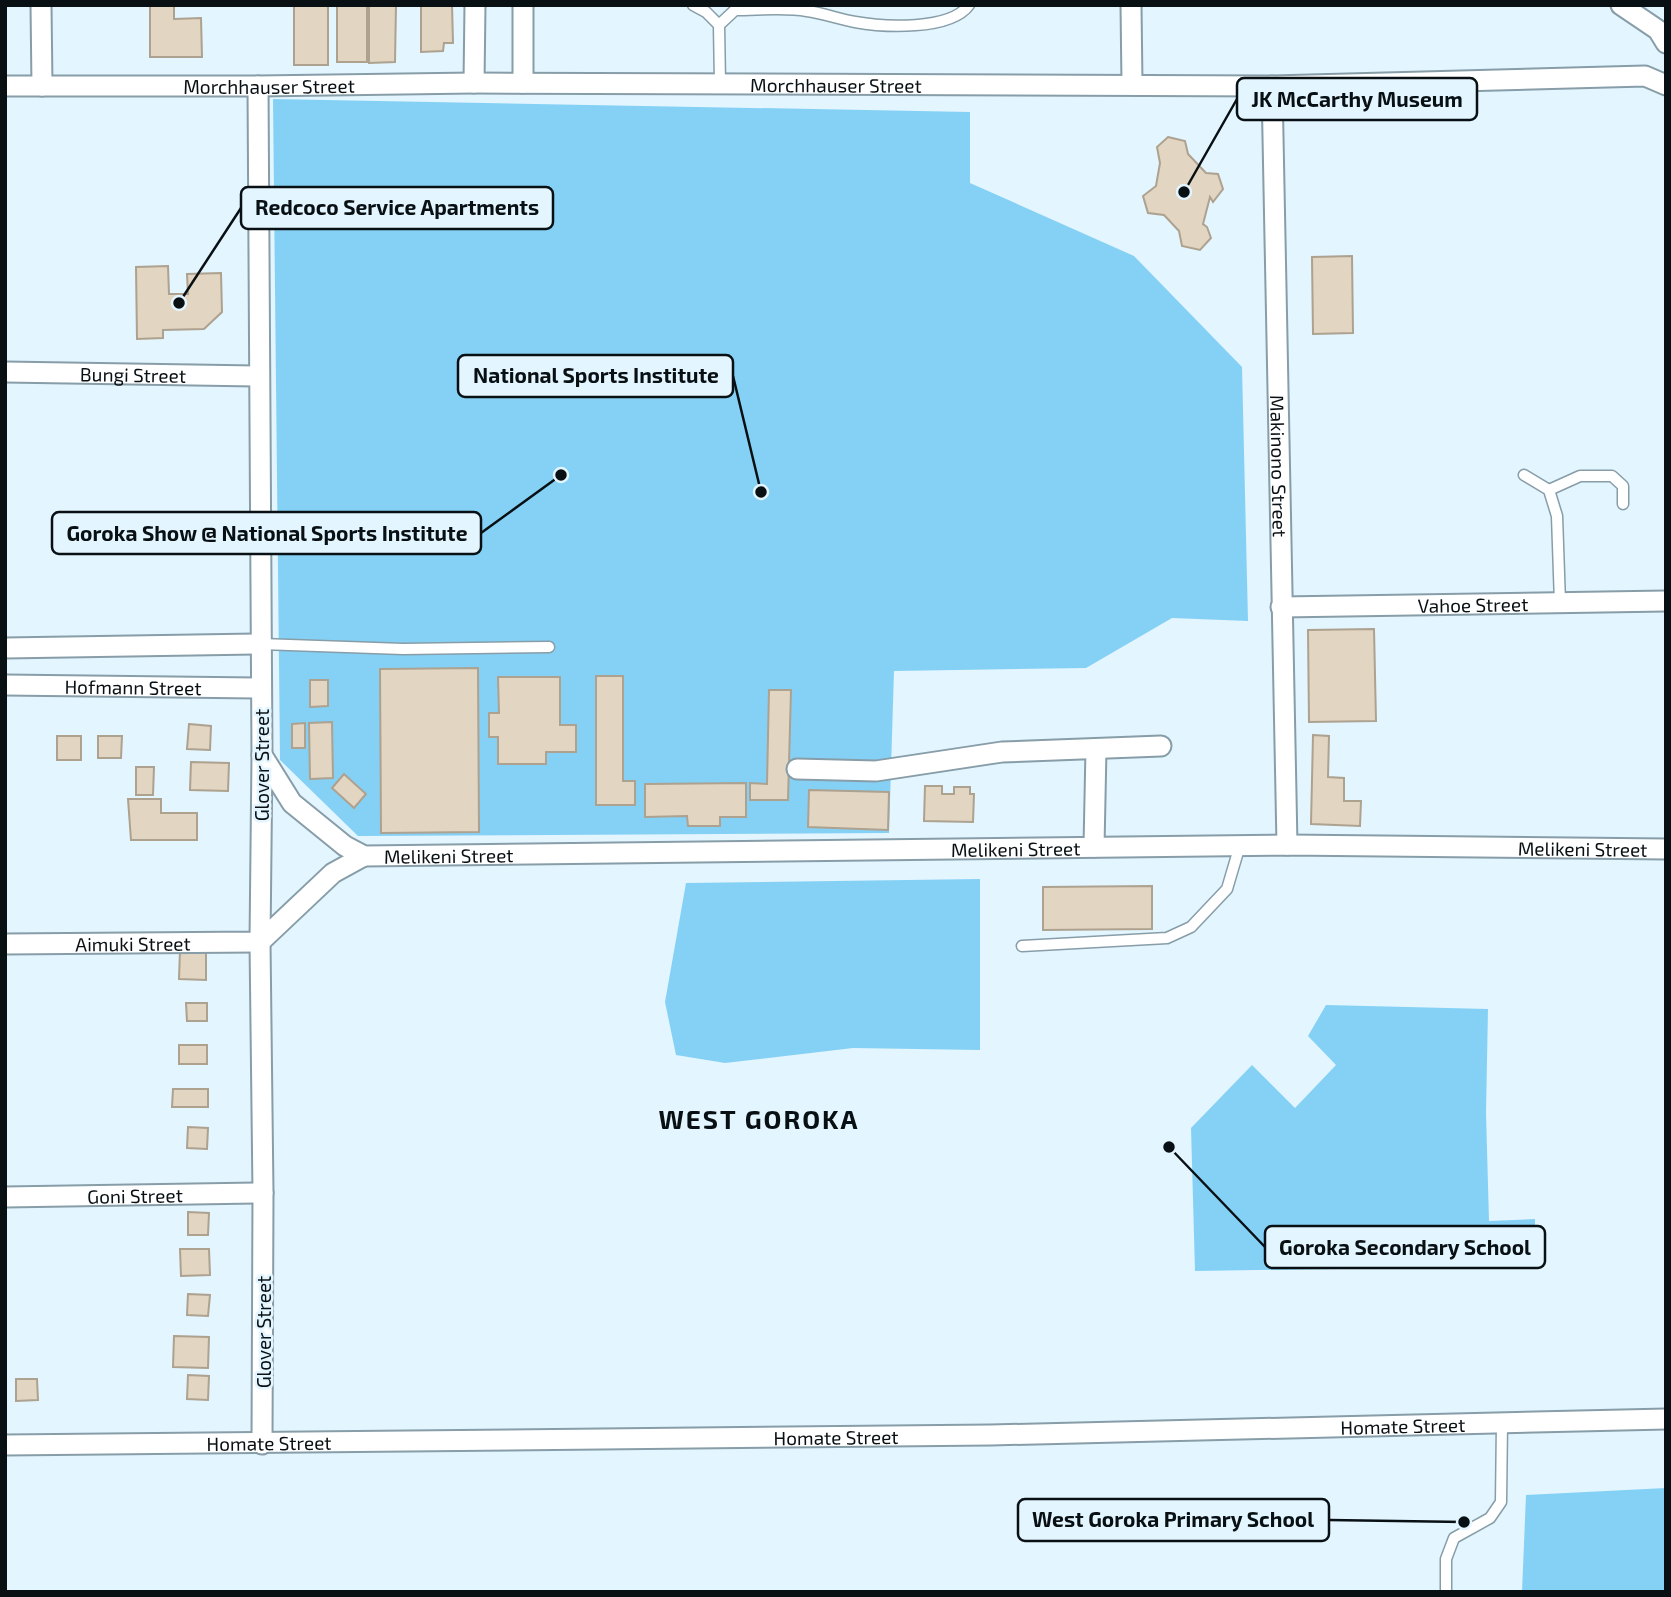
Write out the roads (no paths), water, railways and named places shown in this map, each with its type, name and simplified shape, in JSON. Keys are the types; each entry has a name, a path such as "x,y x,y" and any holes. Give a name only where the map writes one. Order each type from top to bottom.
{"street":[{"path":"41,5 42,86"},
{"path":"474,83 475,5"},
{"path":"523,5 523,83"},
{"path":"1131,5 1132,84"},
{"path":"1621,5 1658,30 1666,43"},
{"name":"Morchhauser Street","path":"5,86 474,83 1272,86 1645,76 1666,85"},
{"name":"Glover Street","path":"258,86 262,1444"},
{"name":"Makinono Street","path":"1272,86 1287,845"},
{"name":"Bungi Street","path":"5,372 260,376"},
{"name":"Vahoe Street","path":"1281,607 1666,601"},
{"name":"Hofmann Street","path":"5,648 260,644"},
{"name":"Hofmann Street","path":"5,685 261,688"},
{"path":"797,769 876,771 1002,752 1161,747"},
{"path":"1094,847 1096,749"},
{"name":"Melikeni Street","path":"262,755 292,803 345,846 364,856"},
{"name":"Melikeni Street","path":"260,942 333,873 364,856 1240,845 1666,849"},
{"name":"Aimuki Street","path":"5,944 260,942"},
{"name":"Goni Street","path":"5,1197 263,1193"},
{"name":"Homate Street","path":"5,1445 991,1435 1666,1419"}],"lane":[{"path":"693,5 706,12 719,25 720,84"},
{"path":"719,25 736,10 805,10 857,23 910,26 946,20 965,11 969,5"},
{"path":"1524,475 1549,490 1557,516 1560,603"},
{"path":"1549,490 1580,476 1612,476 1623,486 1623,504"},
{"path":"260,644 402,649 549,647"},
{"path":"1022,946 1167,938 1191,927 1227,889 1240,845"},
{"path":"1446,1592 1446,1559 1454,1538 1490,1518 1501,1502 1502,1423"}],"place":[{"name":"JK McCarthy Museum","path":"1184,192"},
{"name":"Redcoco Service Apartments","path":"179,303"},
{"name":"Goroka Show @ National Sports Institute","path":"561,475"},
{"name":"National Sports Institute","path":"761,492"},
{"name":"Goroka Secondary School","path":"1169,1147"},
{"name":"West Goroka Primary School","path":"1464,1522"}],"district":[{"name":"WEST GOROKA","path":"759,1118"}]}
